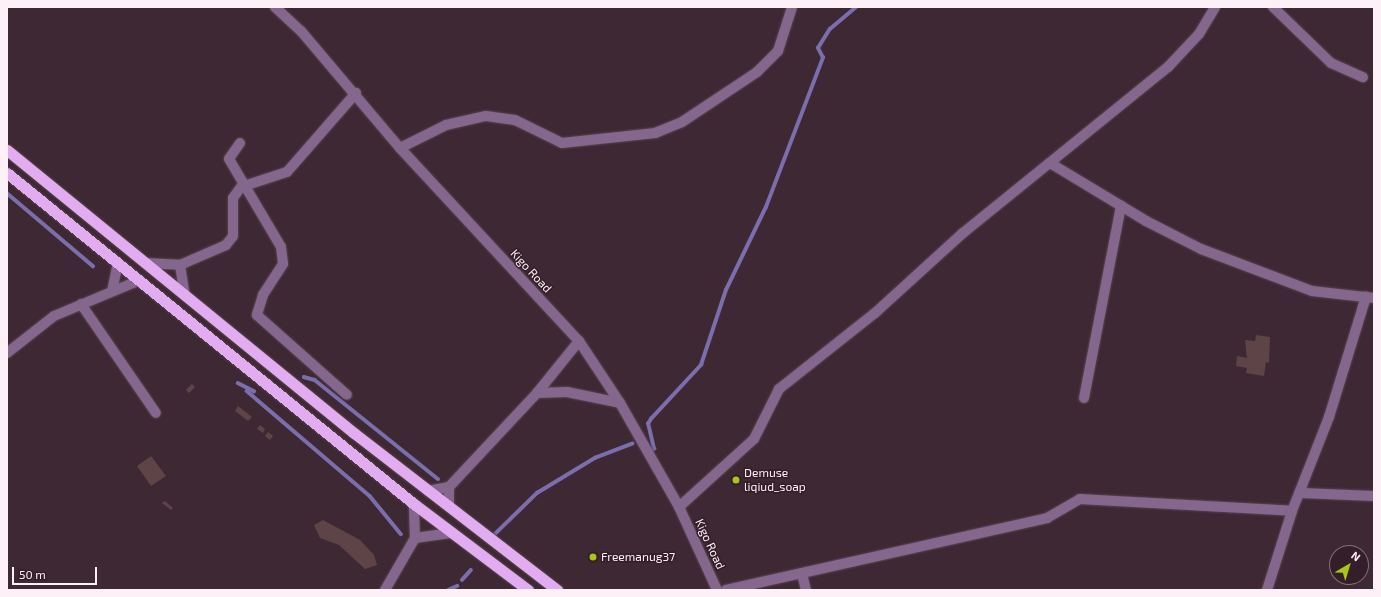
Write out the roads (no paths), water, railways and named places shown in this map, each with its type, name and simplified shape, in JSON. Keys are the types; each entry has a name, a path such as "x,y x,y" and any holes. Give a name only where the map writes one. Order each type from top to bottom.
{"highway":[{"path":"7,150 185,296 428,491 557,590"},
{"path":"7,173 414,504 528,590"}],"street":[{"name":"Kigo Road","path":"275,7 356,92 400,148 578,341 620,403 679,507 717,590"},
{"path":"400,148 446,125 486,116 515,120 562,143 656,133 682,122 757,72 778,51 792,7"},
{"path":"679,507 754,439 779,389 875,313 963,233 1168,66 1199,34 1215,7"},
{"path":"1273,7 1331,63 1363,77"},
{"path":"145,263 180,265 230,241 233,198 245,184 286,172 356,92"},
{"path":"240,144 229,159 281,247 283,264 263,295 256,315 347,395"},
{"path":"1050,163 1121,206 1201,249 1312,290 1370,298 1329,416 1292,511 1267,590"},
{"path":"1084,398 1121,206"},
{"path":"112,290 118,263"},
{"path":"180,265 185,296"},
{"path":"7,353 47,320 112,290 140,280"},
{"path":"81,304 156,413"},
{"path":"428,491 449,487 537,393 578,341"},
{"path":"537,393 567,392 620,403"},
{"path":"449,487 449,507"},
{"path":"1300,492 1374,496"},
{"path":"726,590 1047,518 1080,499 1292,511"},
{"path":"385,590 415,538 414,504"},
{"path":"415,538 451,533"},
{"path":"802,574 806,590"}],"waterway":[{"path":"651,451 654,449 648,424 701,365 726,290 766,207 823,58 818,48 830,29 856,7"},
{"path":"7,193 93,266"},
{"path":"304,377 315,380 438,479"},
{"path":"238,383 254,391"},
{"path":"247,391 370,496 401,534"},
{"path":"495,534 537,493 595,458 632,444"},
{"path":"462,580 471,570"},
{"path":"448,590 457,586"}],"place":[{"name":"Demuse liqiud_soap","path":"736,480"},
{"name":"Freemanug37","path":"593,557"}]}
